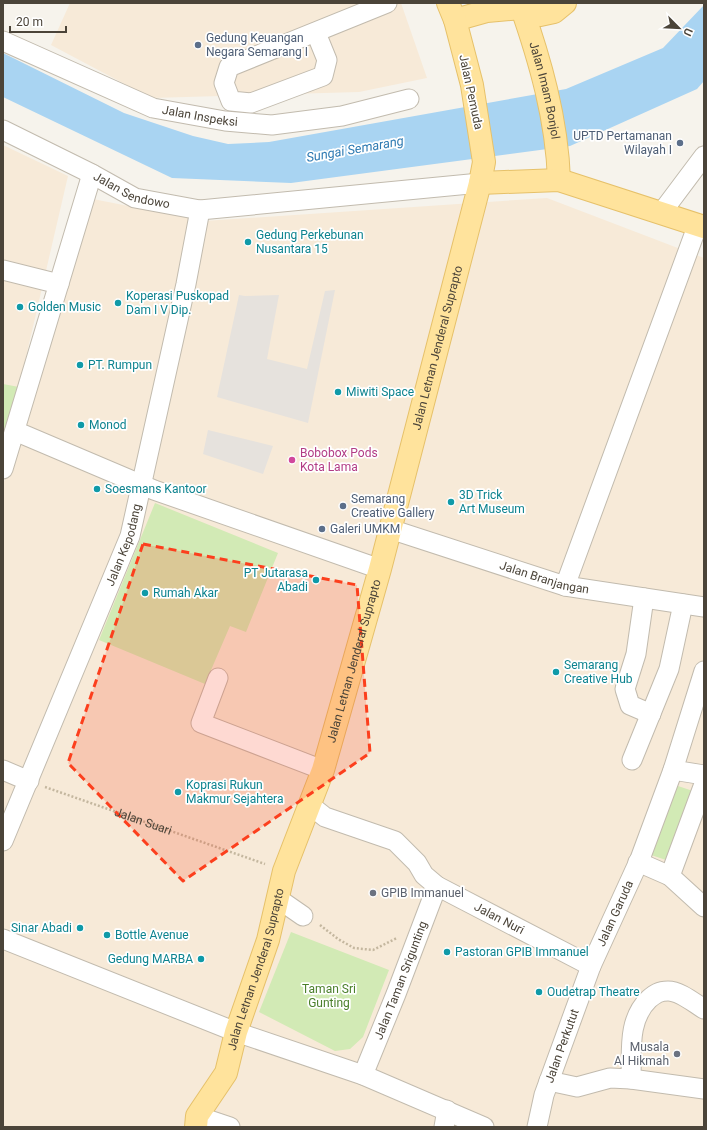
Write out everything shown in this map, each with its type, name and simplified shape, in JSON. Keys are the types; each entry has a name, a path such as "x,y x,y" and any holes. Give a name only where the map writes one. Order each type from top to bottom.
{"main road":[{"path":"451,11 496,10 521,6 540,15 554,12 564,3"},
{"name":"Jalan Imam Bonjol","path":"521,6 544,72 559,169"},
{"name":"Jalan Pemuda","path":"451,11 472,85 484,162 480,183"},
{"path":"480,183 559,169 662,212 701,226"},
{"name":"Jalan Letnan Jenderal Suprapto","path":"197,1122 226,1073 236,1032 268,940 284,871 323,770 380,569 480,183"}],"street":[{"path":"316,32 327,60 323,76 251,103 231,101 224,83 229,67 387,3"},
{"name":"Jalan Inspeksi","path":"3,41 153,108 225,121 272,125 342,116 409,99"},
{"path":"3,130 92,174"},
{"path":"662,212 704,156"},
{"name":"Jalan Sendowo","path":"3,469 92,174 135,198 200,210 480,183"},
{"name":"Jalan Kepodang","path":"3,841 7,821 29,781 130,536 186,284 200,210"},
{"path":"565,586 701,226"},
{"path":"3,270 59,284"},
{"path":"15,431 142,485 380,569"},
{"name":"Jalan Branjangan","path":"390,529 565,586 704,607"},
{"path":"644,598 636,654 625,689 630,705 651,714"},
{"path":"632,760 669,669 683,604"},
{"path":"704,671 672,770 704,775"},
{"path":"218,678 201,723 323,770"},
{"path":"3,770 29,781"},
{"name":"Jalan Garuda","path":"592,966 638,862 672,770"},
{"path":"670,876 704,784"},
{"name":"Jalan Nuri","path":"310,806 325,817 395,841 416,863 424,875 437,886 592,966"},
{"path":"638,862 670,876 704,907"},
{"name":"Jalan Taman Srigunting","path":"363,1075 422,929 437,886"},
{"path":"277,898 303,916"},
{"path":"3,939 236,1032 363,1075 445,1118 484,1127"},
{"name":"Jalan Perkutut","path":"537,1127 550,1081 592,966"},
{"path":"631,1079 632,1038 635,1022 644,1004 657,992 669,991 704,1009"},
{"path":"550,1081 577,1087 610,1078 631,1079 704,1089"},
{"path":"197,1122 230,1127"}],"path":[{"name":"Jalan Suari","path":"29,781 284,871"},
{"path":"303,916 324,927 338,939 354,948 373,950 394,939 422,929"}],"highlighted area":[{"path":"143,544 357,585 370,753 183,881 68,763"}],"shaded area":[{"path":"70,3 401,3 427,78 359,92 151,98 51,45"},
{"path":"3,145 68,176 19,387 3,433"},
{"path":"547,198 704,258 704,1127 3,1127 3,485 93,199 204,221"},
{"path":"335,290 308,423 217,397 239,295 279,295 267,359 307,369 325,291"},
{"path":"208,430 273,446 263,474 203,454"}],"green space":[{"path":"3,384 19,387 3,433"},
{"path":"155,503 278,553 246,632 230,626 205,684 99,640"},
{"path":"672,784 699,793 675,863 648,854"},
{"name":"Taman Sri Gunting","path":"291,932 389,970 363,1037 350,1049 335,1051 259,1012"}],"water":[{"name":"Sungai Semarang","path":"704,5 704,81 697,89 570,146 291,183 172,178 3,97 3,53 124,113 193,136 228,144 269,142 566,89 663,48"}],"place":[{"name":"Gedung Keuangan Negara Semarang I","path":"198,45"},
{"name":"UPTD Pertamanan Wilayah I","path":"680,143"},
{"name":"Gedung Perkebunan Nusantara 15","path":"248,242"},
{"name":"Koperasi Puskopad Dam I V Dip.","path":"118,303"},
{"name":"Golden Music","path":"20,307"},
{"name":"PT. Rumpun","path":"80,365"},
{"name":"Miwiti Space","path":"338,392"},
{"name":"Monod","path":"81,425"},
{"name":"Bobobox Pods Kota Lama","path":"292,460"},
{"name":"Soesmans Kantoor","path":"97,489"},
{"name":"3D Trick Art Museum","path":"451,502"},
{"name":"Semarang Creative Gallery","path":"343,506"},
{"name":"Galeri UMKM","path":"322,529"},
{"name":"PT Jutarasa Abadi","path":"316,580"},
{"name":"Rumah Akar","path":"145,593"},
{"name":"Semarang Creative Hub","path":"556,672"},
{"name":"Koprasi Rukun Makmur Sejahtera","path":"178,792"},
{"name":"GPIB Immanuel","path":"373,893"},
{"name":"Sinar Abadi","path":"80,928"},
{"name":"Bottle Avenue","path":"107,935"},
{"name":"Pastoran GPIB Immanuel","path":"447,952"},
{"name":"Gedung MARBA","path":"201,959"},
{"name":"Oudetrap Theatre","path":"539,992"},
{"name":"Musala Al Hikmah","path":"677,1054"}]}
